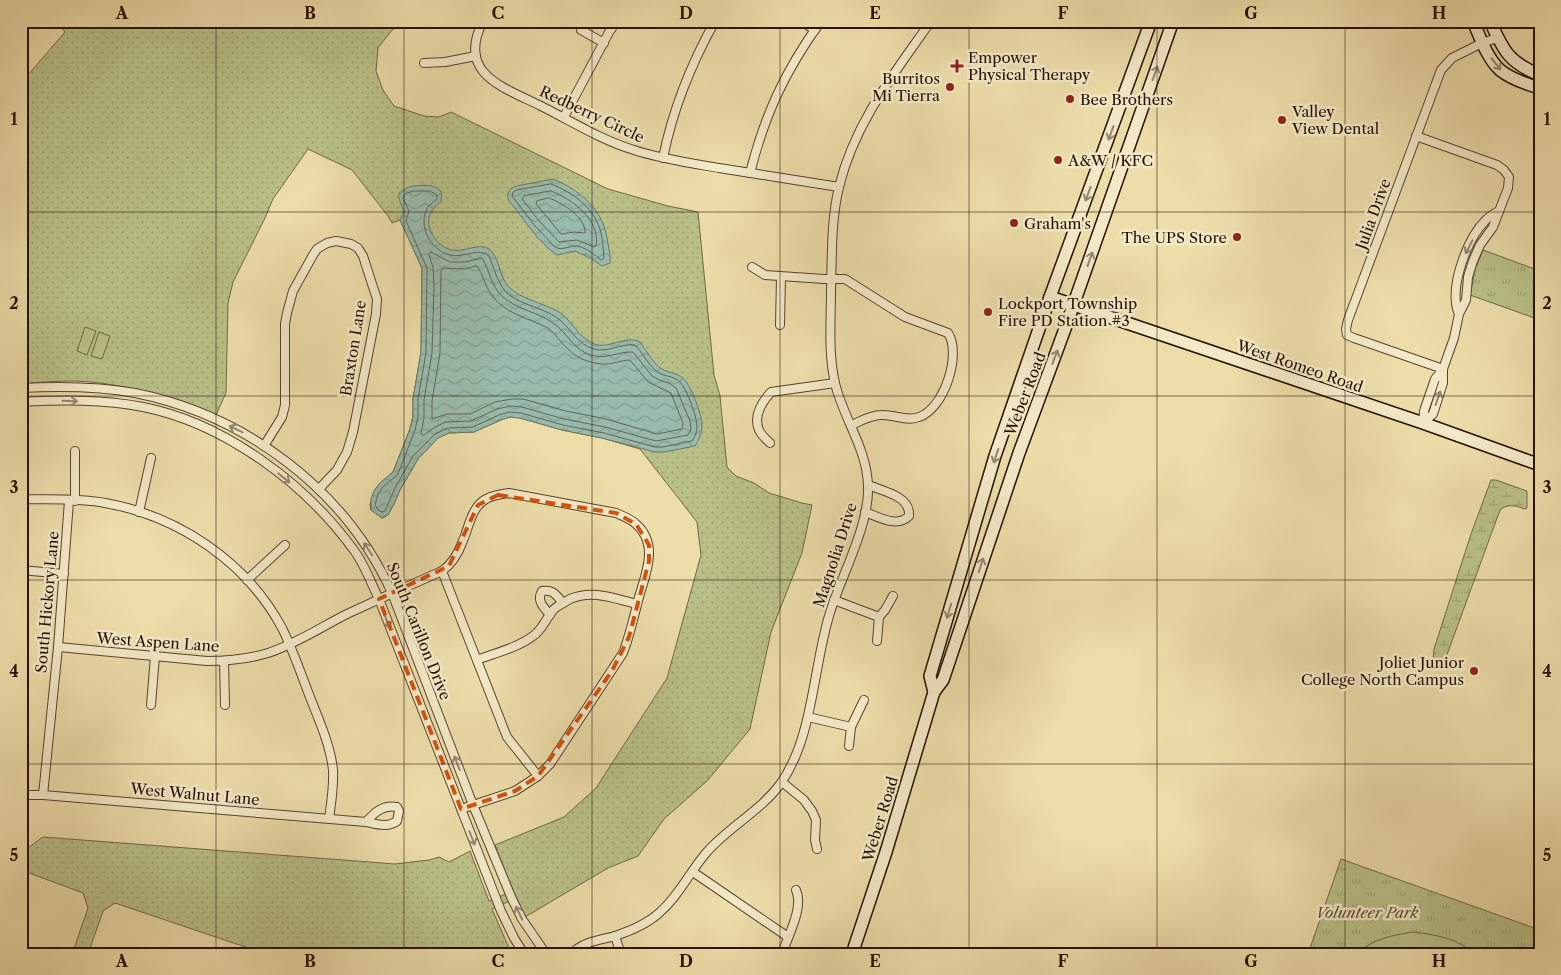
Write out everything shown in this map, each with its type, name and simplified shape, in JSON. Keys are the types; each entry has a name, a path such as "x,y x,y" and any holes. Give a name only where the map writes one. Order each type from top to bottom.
{"main road":[{"name":"Weber Road","path":"934,692 930,676 995,456 1050,297 1151,21"},
{"name":"Weber Road","path":"852,954 886,852 934,692 943,680 1019,453 1074,305 1173,21"},
{"path":"1473,21 1482,43 1500,70 1518,81 1540,88"},
{"path":"1490,21 1502,48 1514,61 1531,72 1540,74"},
{"name":"West Romeo Road","path":"1050,297 1423,423 1540,465"}],"street":[{"path":"424,63 445,62 476,56 475,48 483,21"},
{"path":"581,21 581,30 604,43"},
{"path":"564,118 613,25 600,21"},
{"path":"663,158 681,92 715,21"},
{"path":"801,21 815,30"},
{"path":"750,173 762,129 772,102 797,56 821,21"},
{"name":"Magnolia Drive","path":"570,954 585,944 615,936 640,926 658,914 676,896 705,854 768,798 782,782 802,740 823,636 834,600 856,543 868,502 868,485 864,462 835,383 830,338 835,211 839,187 846,163 864,119 875,100 932,21"},
{"name":"Julia Drive","path":"1443,369 1354,338 1348,334 1346,329 1441,70 1452,58 1482,43 1497,38"},
{"name":"Redberry Circle","path":"476,56 478,66 487,76 502,86 596,134 632,150 663,158 839,187"},
{"path":"1416,136 1496,165 1504,170 1509,177 1508,188 1499,210 1486,220 1472,240 1463,258 1458,279 1456,304 1459,314 1454,338 1443,369 1444,383 1432,414 1423,423"},
{"name":"Braxton Lane","path":"264,446 282,418 284,411 285,324 293,292 317,249 327,243 336,241 351,244 358,248 363,256 377,299 376,314 353,432 347,452 337,470 319,489"},
{"path":"752,267 765,275 831,280 845,279 905,316 948,333 953,346 952,366 948,382 935,405 926,414 918,418 871,416 852,425"},
{"path":"780,325 781,277"},
{"path":"770,443 759,430 757,416 760,405 771,392 835,383"},
{"name":"South Carillon Drive","path":"21,388 55,386 90,387 135,394 200,412 242,432 264,446 296,469 319,489 362,540 381,569 392,593 473,805 522,920 546,954"},
{"name":"South Carillon Drive","path":"21,402 59,400 97,402 142,406 173,414 196,423 258,458 284,477 324,513 354,550 379,600 501,911 524,954"},
{"name":"South Hickory Lane","path":"43,795 72,501 75,451"},
{"path":"139,512 151,458"},
{"path":"865,512 894,522 900,522 909,516 908,505 900,498 868,485"},
{"path":"461,809 515,791 538,776 550,764 623,653 649,561 649,545 644,534 636,524 616,513 509,493 486,499 478,504 456,556 449,566 442,571 507,737 538,776"},
{"path":"21,499 103,503 139,512 185,531 210,546 232,564 267,605 290,644 329,750 333,770 329,819"},
{"path":"247,580 285,545"},
{"path":"21,570 64,574"},
{"name":"West Aspen Lane","path":"58,647 207,661 224,661 252,657 269,653 290,644 392,593 442,571"},
{"path":"550,615 541,604 539,598 542,590 554,592 563,603"},
{"path":"477,660 522,643 534,636 543,627 555,608 581,596 596,594 638,604"},
{"path":"877,641 879,617 893,596"},
{"path":"834,600 879,617"},
{"path":"151,705 155,656"},
{"path":"224,661 225,705"},
{"path":"849,746 851,727 864,700"},
{"path":"808,717 851,727"},
{"path":"782,782 804,800 812,811 816,820 815,840 817,849"},
{"name":"West Walnut Lane","path":"21,795 43,795 366,822"},
{"path":"693,872 788,937"},
{"path":"782,954 799,909 800,900 796,890"},
{"path":"615,936 621,954"}],"highlighted area":[{"path":"498,495 616,513 636,524 649,545 649,561 629,637 612,671 538,776 515,791 461,809 379,599 449,566 478,505"}],"green space":[{"path":"55,21 406,21 392,30 378,48 376,71 383,90 394,106 424,116 439,117 451,112 608,189 668,206 698,212 714,375 720,396 727,467 736,476 754,483 769,493 812,505 802,553 771,632 750,729 708,780 664,819 638,856 608,868 525,917 516,898 492,909 509,948 502,954 266,954 115,903 103,911 88,954 72,954 88,908 83,893 21,870 21,853 43,837 395,864 439,857 449,862 470,851 489,901 513,891 495,845 564,817 596,788 667,678 701,555 697,522 640,449 520,418 510,417 474,432 449,433 438,438 418,459 388,515 382,518 371,510 370,505 374,491 393,472 410,429 413,416 413,399 421,352 422,268 400,220 392,223 352,170 308,149 273,199 233,282 228,303 226,393 216,415 182,402 147,392 93,382 21,384 21,83 65,32"},
{"path":"1483,250 1540,271 1540,320 1470,295 1475,270"},
{"path":"85,327 96,331 87,355 77,351"},
{"path":"99,332 110,336 102,359 91,356"},
{"path":"1491,480 1527,491 1527,508 1509,506 1500,510 1445,660 1441,662 1433,659 1434,649 1471,534"},
{"name":"Volunteer Park","path":"1341,859 1540,930 1540,954 1308,954"},
{"path":"1413,932 1446,938 1461,944 1475,954 1357,954 1376,941 1390,936"}],"water":[{"path":"553,179 583,196 597,212 606,232 610,263 602,266 575,251 557,255 537,237 509,201 508,192 513,187"},
{"path":"413,186 433,186 440,191 441,201 433,209 429,221 432,234 446,248 457,251 481,247 489,249 493,253 508,286 525,298 559,312 587,340 598,345 628,340 640,342 651,359 659,367 683,378 693,393 702,420 701,434 695,446 655,452 510,417 474,432 449,433 438,438 418,459 388,515 382,518 371,510 371,499 374,491 393,472 410,429 413,416 413,399 421,352 422,268 400,220 404,212 399,196 402,190"}],"place":[{"name":"Empower Physical Therapy","path":"957,66"},
{"name":"Burritos Mi Tierra","path":"950,87"},
{"name":"Bee Brothers","path":"1070,99"},
{"name":"Valley View Dental","path":"1282,120"},
{"name":"A&W / KFC","path":"1058,160"},
{"name":"Graham's","path":"1014,223"},
{"name":"The UPS Store","path":"1237,237"},
{"name":"Lockport Township Fire PD Station #3","path":"988,312"},
{"name":"Joliet Junior College North Campus","path":"1474,671"}]}
